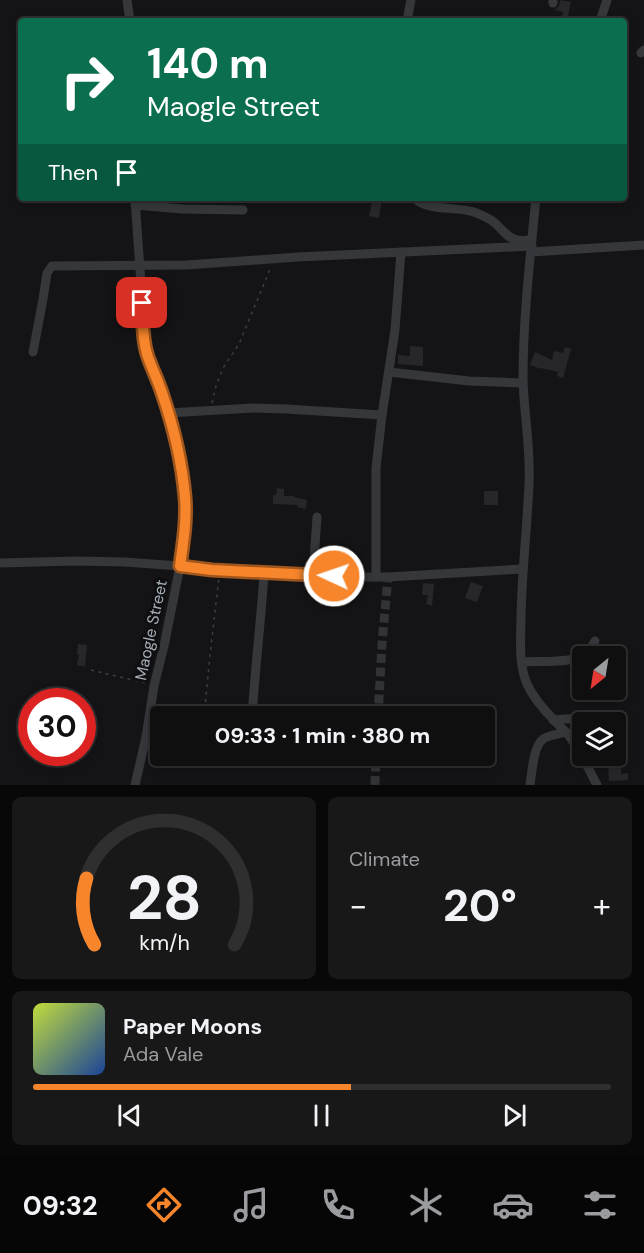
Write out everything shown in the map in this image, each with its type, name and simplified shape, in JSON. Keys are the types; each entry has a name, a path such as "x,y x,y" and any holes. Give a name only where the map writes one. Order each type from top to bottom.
{"street":[{"path":"127,0 130,18"},
{"path":"408,18 411,0"},
{"path":"601,18 607,0"},
{"path":"135,201 183,209 243,210"},
{"name":"Maogle Street","path":"135,201 144,342 168,413 181,470 185,500 180,566 135,785"},
{"path":"419,201 473,212 495,223 509,237 532,246"},
{"path":"536,201 527,281 523,357 530,482 522,569 522,662 527,683 538,702 572,741"},
{"path":"33,352 47,273 52,266 187,265 275,258 532,246 644,245"},
{"path":"376,577 376,468 395,330 401,252"},
{"path":"389,372 469,381 523,383"},
{"path":"168,413 253,408 382,415"},
{"path":"313,575 317,517"},
{"path":"0,562 76,561 180,566 220,571 376,577 522,569"},
{"path":"253,706 264,573"},
{"path":"522,662 561,660 583,656 588,653 596,641"},
{"path":"553,720 572,719"},
{"path":"530,785 537,746 542,740 566,732"},
{"path":"587,766 597,785"}],"path":[{"path":"211,411 216,386 224,366 239,344 275,258"},
{"path":"205,706 220,571"},
{"path":"91,670 154,686"}],"building":[{"path":"560,0 571,2 568,18 562,18 563,12 555,10"},
{"path":"372,201 382,201 379,218 369,216"},
{"path":"410,346 423,347 423,366 398,364 398,355 410,356"},
{"path":"565,347 571,349 563,378 557,376 558,372 530,365 535,352 552,360 554,351 563,353"},
{"path":"277,488 284,489 284,496 307,500 306,509 297,507 298,505 273,504 273,495 276,495"},
{"path":"484,491 498,491 498,505 484,505"},
{"path":"471,582 483,586 477,602 465,598"},
{"path":"423,583 434,584 432,606 426,604 428,595 422,595"},
{"path":"78,644 87,645 85,667 77,665"},
{"path":"608,766 621,766 621,774 628,773 628,780 609,781"}],"tunnel":[{"path":"379,706 388,577"},
{"path":"375,785 376,766"}],"route":[{"path":"142,303 147,356 163,395 183,480 184,529 180,566 212,570 334,576"}]}
